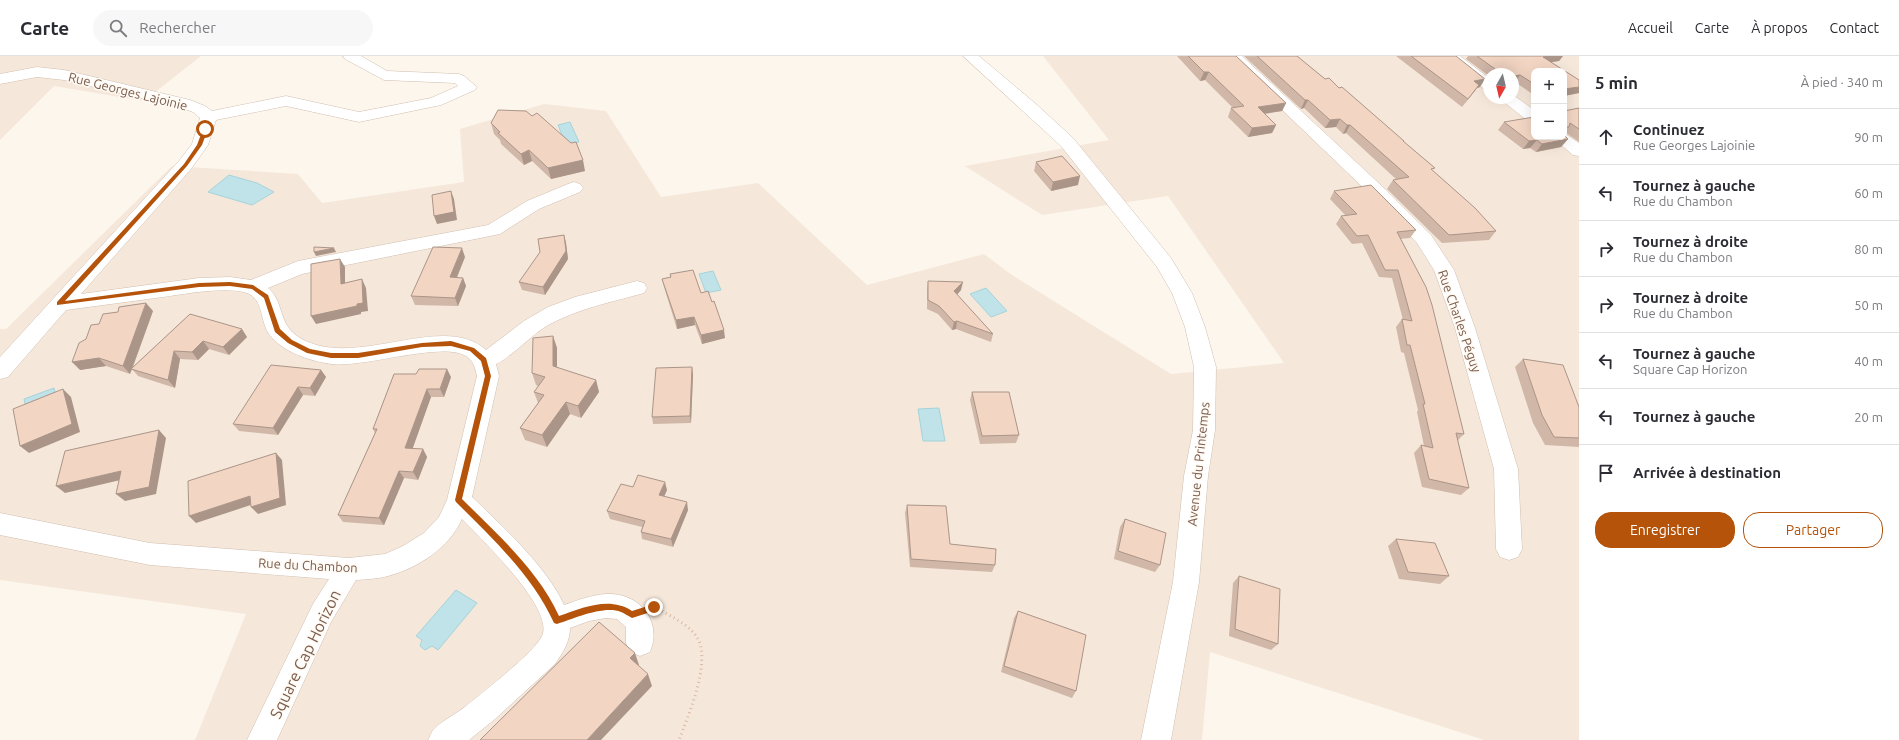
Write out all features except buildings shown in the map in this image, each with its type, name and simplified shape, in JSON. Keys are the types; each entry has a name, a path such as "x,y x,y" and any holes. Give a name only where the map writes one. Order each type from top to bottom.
{"street":[{"path":"0,371 186,165 200,145 209,117 286,101 359,117 435,102 470,88 459,79 384,76 350,56"},
{"name":"Avenue du Printemps","path":"970,56 1030,107 1067,142 1164,263 1182,293 1195,327 1205,367 1204,430 1196,476 1186,582 1156,740"},
{"name":"Rue Charles Péguy","path":"1233,56 1379,193 1424,239 1444,270 1465,328 1506,469 1509,549"},
{"path":"1450,56 1483,81"},
{"name":"Rue Georges Lajoinie","path":"0,79 37,72 64,75 184,103 199,109 209,117"},
{"path":"1515,104 1531,116"},
{"path":"1564,140 1579,151"},
{"path":"253,287 298,268 493,230 533,205 574,188"},
{"path":"59,304 199,285 230,284 253,287 266,297 277,330 290,342 309,351 331,356 358,356 422,345 451,344 472,349 484,360 499,353 531,327 550,316 581,303 638,288"},
{"name":"Rue du Chambon","path":"0,524 150,554 349,569 387,565 412,554 433,540 448,524 459,500 485,394 488,376 484,360"},
{"path":"443,740 480,715 544,656 556,639 557,620 548,601 531,577 487,528 459,500"},
{"name":"Square Cap Horizon","path":"262,740 322,613 349,569"},
{"path":"557,620 591,609 609,606 622,608 632,614 639,622 640,644"}],"path":[{"path":"632,614 654,607 678,619 699,641 701,677 679,740"}],"shaded area":[{"path":"0,56 201,56 144,101 54,86 0,140"},
{"path":"1043,56 1579,56 1579,740 1484,740 1210,652 1202,740 195,740 246,614 0,580 0,329 6,329 172,166 298,174 322,203 464,182 460,129 544,104 606,111 661,197 758,183 867,285 984,254 1012,275 1171,374 1284,363 1168,196 1042,215 965,166 1109,140"}],"water":[{"path":"570,122 579,142 566,145 558,125"},
{"path":"229,175 257,183 274,192 252,205 208,192"},
{"path":"713,271 721,290 706,293 699,274"},
{"path":"986,288 1007,311 991,317 970,294"},
{"path":"54,388 56,396 26,408 24,399"},
{"path":"939,408 945,441 923,441 918,409"},
{"path":"456,590 477,603 438,650 432,646 425,650 420,646 422,640 416,636"}],"route":[{"path":"205,129 200,145 186,165 59,304 199,285 230,284 253,287 266,297 277,330 290,342 309,351 331,356 358,356 422,345 451,344 472,349 484,360 488,376 459,500 487,528 531,577 548,601 557,620 591,609 609,606 622,608 632,614 654,607"}]}
